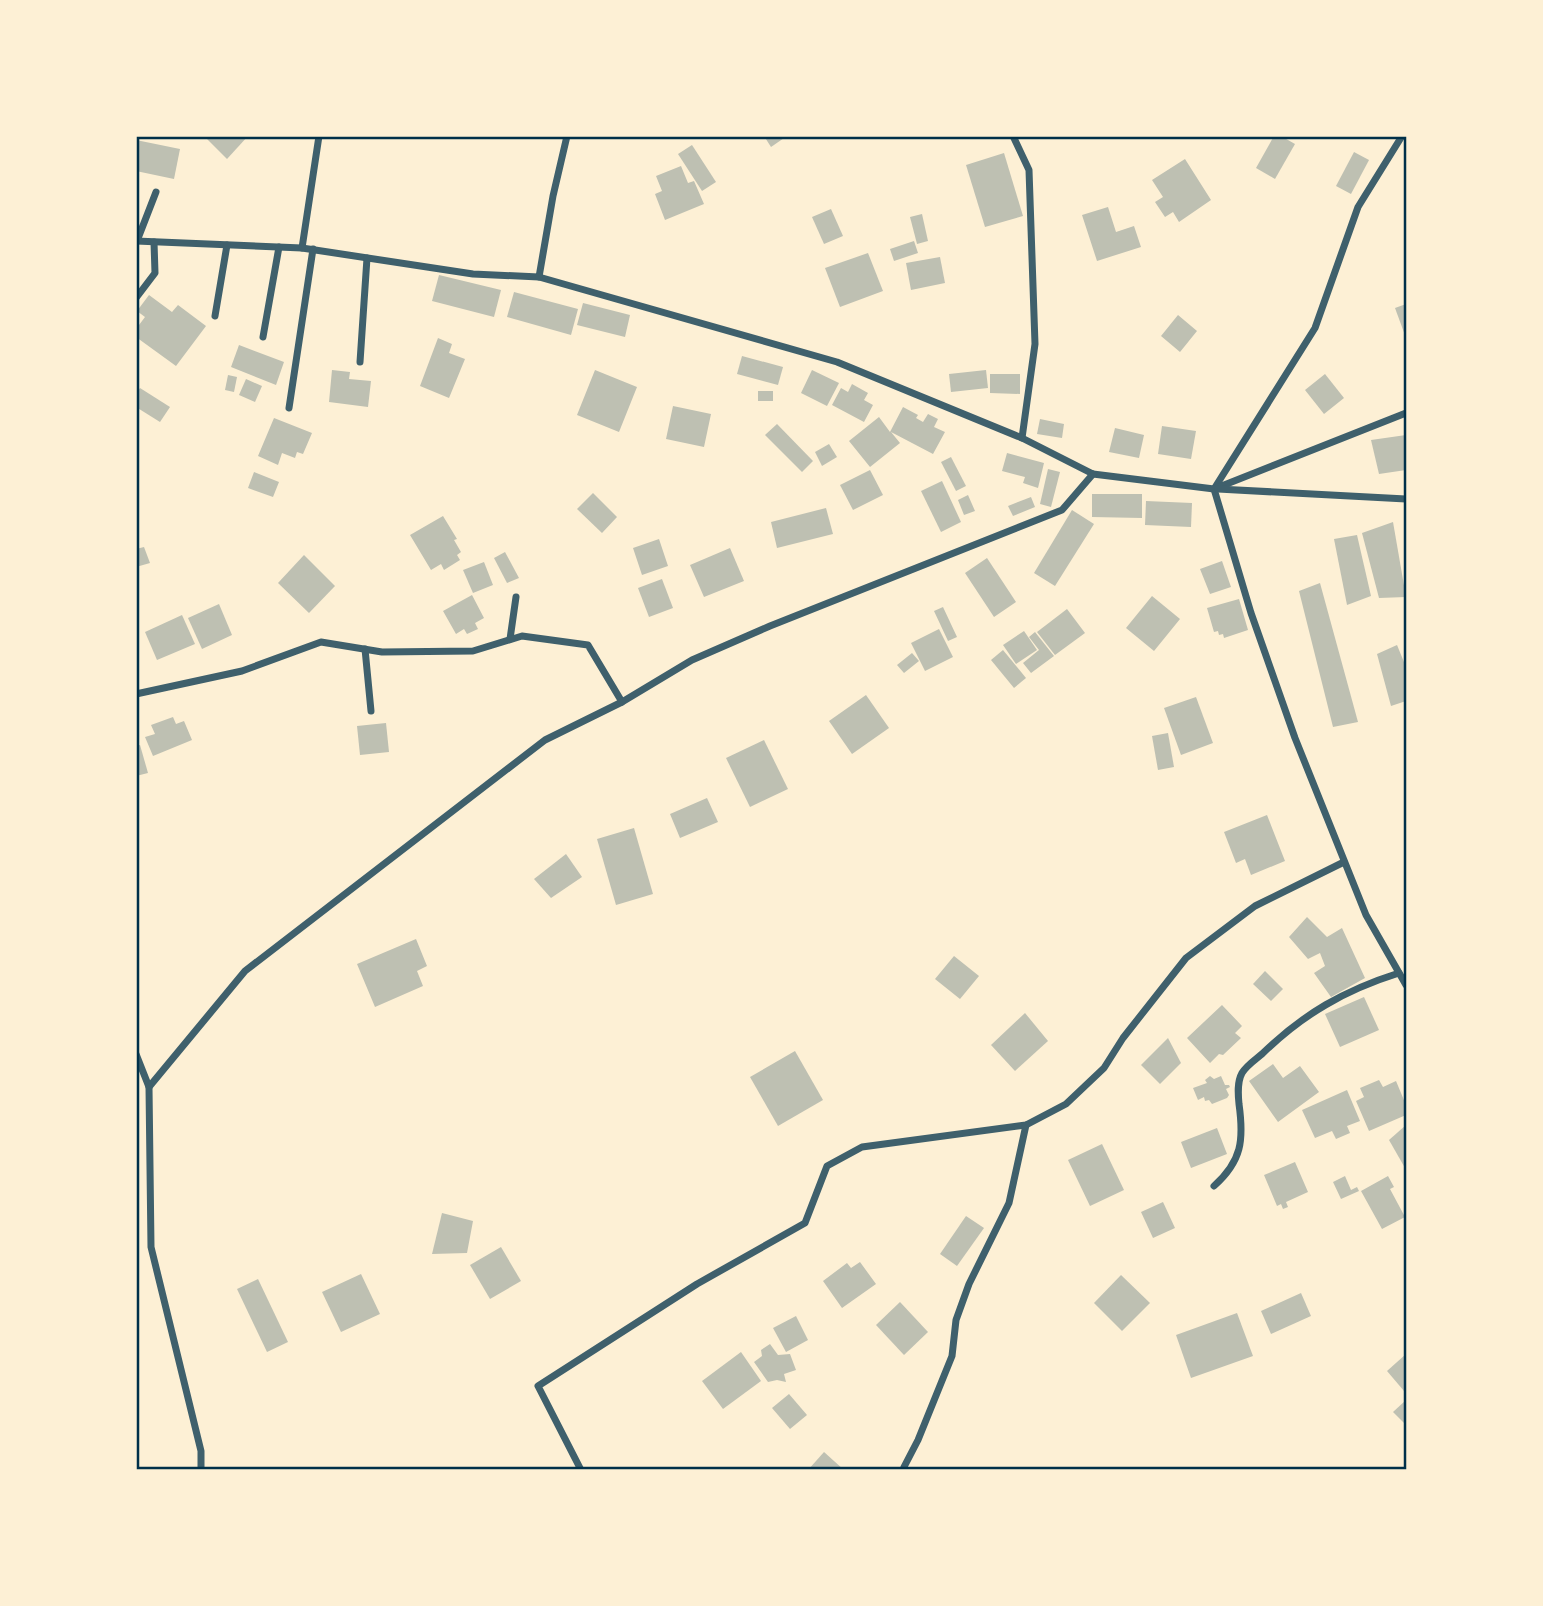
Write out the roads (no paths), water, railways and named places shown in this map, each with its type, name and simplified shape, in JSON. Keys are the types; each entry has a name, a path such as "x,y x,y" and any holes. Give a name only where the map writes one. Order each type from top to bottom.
{"street":[{"path":"302,248 319,136"},
{"path":"539,277 567,136"},
{"path":"1013,136 1029,170 1035,344 1021,438"},
{"path":"1403,139 1358,207 1315,328 1214,489 1260,638 1295,738 1366,915 1406,985"},
{"path":"156,192 137,241 302,248 473,274 539,277 837,362 1021,438 1093,474 1214,489 1406,499"},
{"path":"136,298 155,273 155,242"},
{"path":"215,316 227,245"},
{"path":"263,337 279,247"},
{"path":"289,408 313,249"},
{"path":"360,362 367,258"},
{"path":"1214,489 1406,413"},
{"path":"149,1087 245,971 545,740 622,702 692,660 770,626 1062,510 1093,474"},
{"path":"510,639 516,597"},
{"path":"136,694 242,671 321,642 382,652 473,651 522,635 588,645 622,702"},
{"path":"365,649 371,711"},
{"path":"581,1469 538,1385 697,1283 805,1223 827,1166 862,1147 1026,1125 1066,1104 1104,1068 1123,1038 1186,958 1255,906 1344,862"},
{"path":"1214,1186 1229,1172 1241,1150 1242,1123 1237,1091 1242,1073 1294,1026 1323,1006 1360,985 1399,972"},
{"path":"136,1054 149,1087 151,1247 201,1451 201,1469"},
{"path":"904,1466 918,1440 952,1356 956,1320 969,1284 1009,1203 1026,1125"}]}
